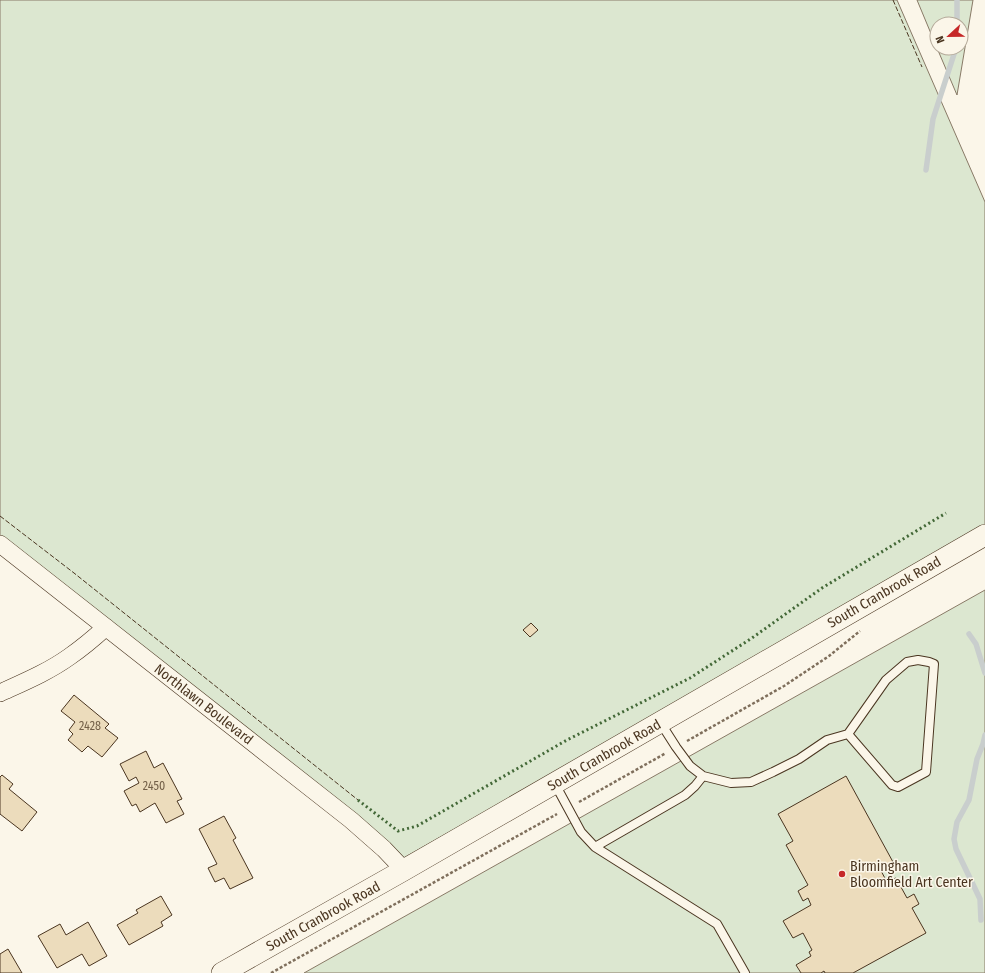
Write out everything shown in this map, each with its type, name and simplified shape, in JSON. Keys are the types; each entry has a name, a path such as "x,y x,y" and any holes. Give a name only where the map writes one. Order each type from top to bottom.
{"street":[{"name":"South Cranbrook Road","path":"222,973 404,870 985,535"},
{"name":"Northlawn Boulevard","path":"0,544 351,820 384,849 404,870"},
{"path":"0,693 43,673 68,658 86,645 106,627"}],"lane":[{"path":"660,722 690,766 703,776 731,783 751,782 799,759 827,740 848,734 886,680 907,662 918,660 934,664 926,772 898,787 892,785 848,734"},
{"path":"595,847 685,795 703,776"},
{"path":"554,783 581,832 595,847 718,924 745,973"}],"path":[{"path":"271,973 784,686 829,656 861,631"}],"green space":[{"path":"0,0 897,0 985,202 985,530 398,861 0,547"},
{"path":"917,0 973,0 969,24 969,16 929,16 929,29"},
{"path":"940,56 964,56 957,95"},
{"path":"985,590 985,973 304,973"}],"building":[{"path":"531,623 538,630 530,637 523,630"},
{"path":"74,695 109,724 105,728 118,738 102,757 88,746 82,752 68,740 73,734 69,730 75,722 61,711"},
{"path":"146,751 154,768 163,763 182,799 177,801 184,814 166,823 155,803 140,812 136,804 132,806 124,791 139,783 136,777 129,781 120,764"},
{"path":"2,775 13,784 9,789 37,812 22,831 0,814 0,777"},
{"name":"Birmingham Bloomfield Art Center","path":"846,776 893,862 880,869 887,882 896,878 907,898 914,894 919,904 912,908 926,933 853,973 825,973 824,971 821,973 801,973 796,965 811,956 809,952 812,950 803,933 793,938 783,921 811,905 808,898 803,901 798,891 808,885 786,845 793,841 778,814"},
{"path":"224,816 236,838 233,840 253,878 230,889 224,878 215,882 208,868 217,864 199,829"},
{"path":"161,896 172,915 161,922 163,926 129,945 117,925 138,913 136,910"},
{"path":"88,922 107,956 89,966 82,954 57,968 38,936 60,924 66,935"},
{"path":"8,949 22,973 0,973 0,954"}],"waterway":[{"path":"957,0 957,16"},
{"path":"926,170 933,119 953,56"},
{"path":"969,634 976,644 985,673"},
{"path":"981,920 980,899 956,849 954,839 957,822 969,800 977,759 985,735"}],"hedge":[{"path":"358,800 398,831 417,826 567,740 690,678 752,638 822,588 946,513"}],"fence":[{"path":"893,0 922,67"},
{"path":"0,516 74,573 358,800"}],"place":[{"name":"Birmingham Bloomfield Art Center","path":"842,874"}]}
